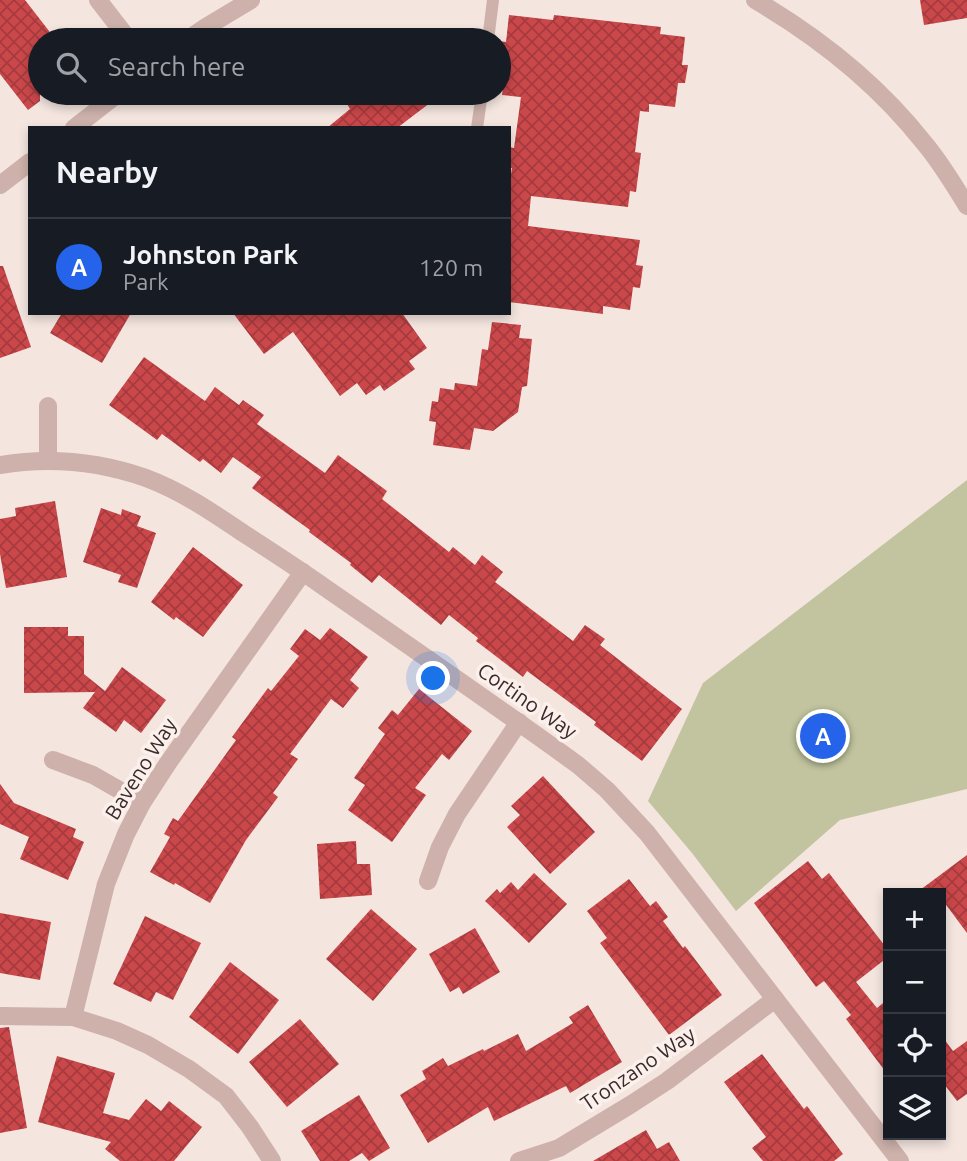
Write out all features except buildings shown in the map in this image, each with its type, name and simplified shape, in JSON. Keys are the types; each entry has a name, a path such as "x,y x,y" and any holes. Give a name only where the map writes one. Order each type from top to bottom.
{"street":[{"path":"98,0 120,28"},
{"path":"205,28 251,0"},
{"path":"755,0 808,33 856,70 886,98 926,144 967,206"},
{"path":"77,126 103,105"},
{"path":"0,185 28,164"},
{"path":"48,406 48,461"},
{"name":"Cortino Way","path":"0,466 18,462 48,461 91,464 119,470 174,490 303,572 578,765 607,790 639,824 900,1161"},
{"name":"Baveno Way","path":"74,1017 106,884 126,834 168,763 303,572"},
{"path":"428,881 440,847 457,814 519,722"},
{"path":"53,760 93,775 142,803"},
{"name":"Tronzano Way","path":"519,1161 562,1155 667,1081 775,999"},
{"path":"0,1016 74,1017 117,1031 148,1045 189,1069 226,1096 272,1161"}],"lane":[{"path":"490,28 493,0"},
{"path":"477,126 480,105"}],"green space":[{"path":"967,480 967,789 840,820 736,911 648,801 703,683"}],"place":[{"name":"Johnston Park","path":"823,736"}]}
